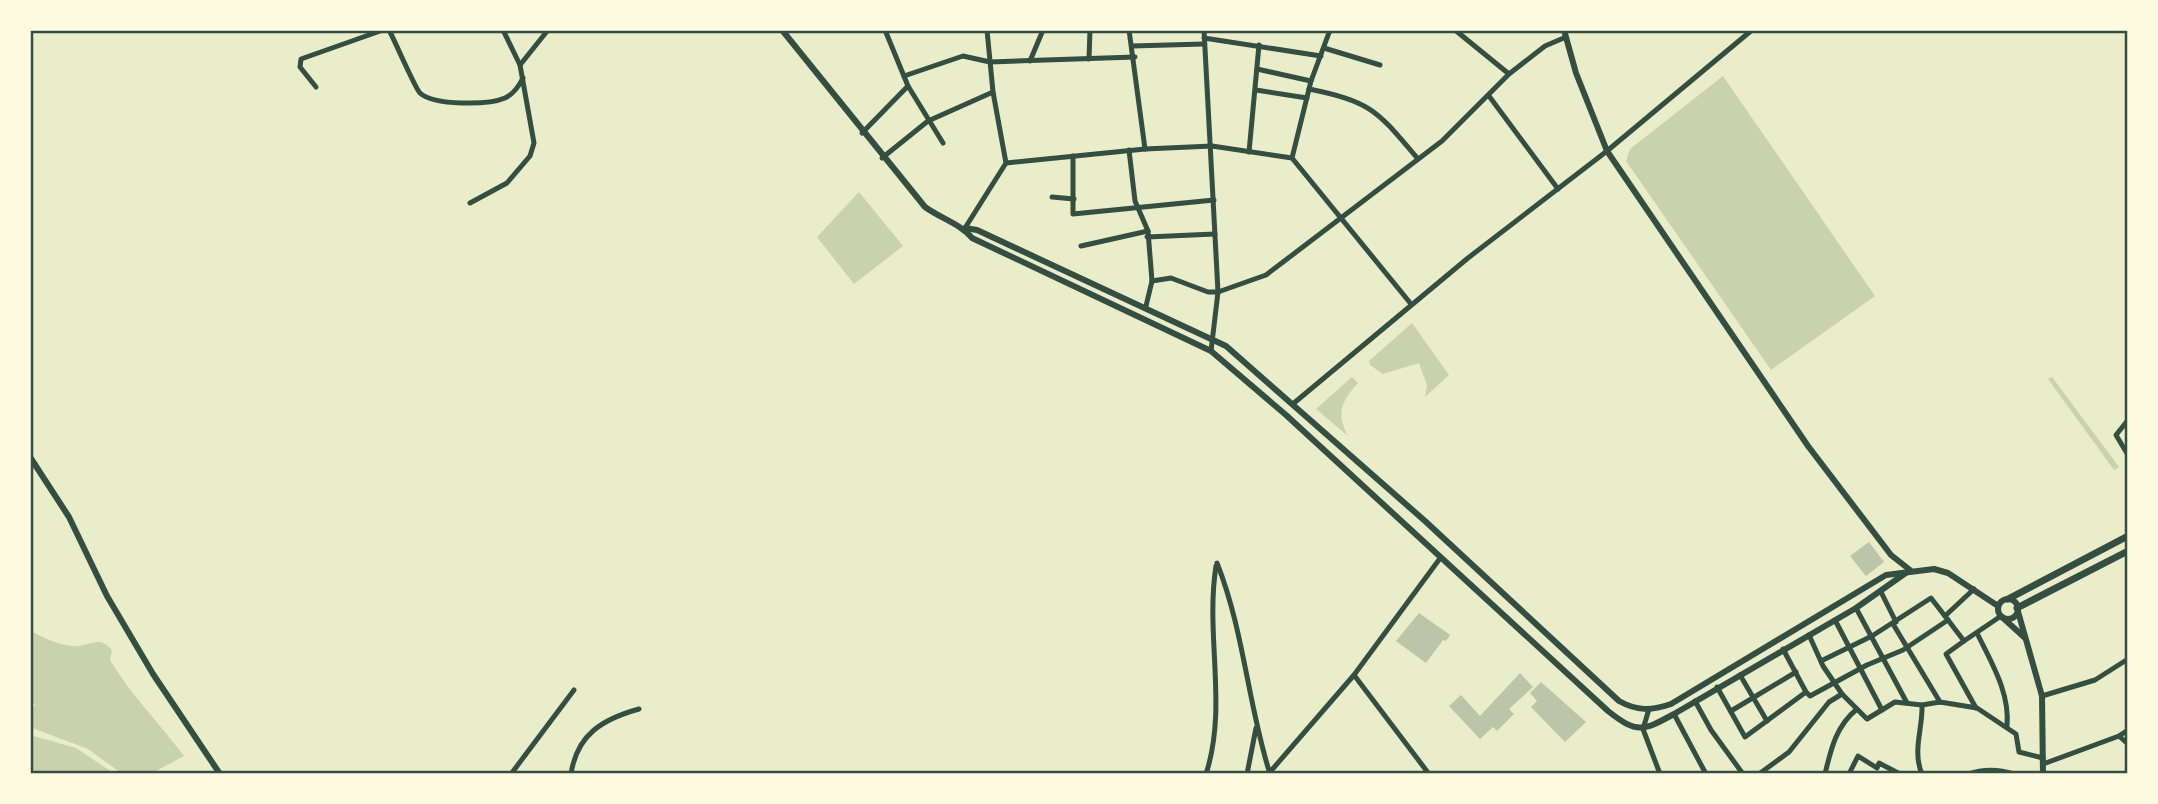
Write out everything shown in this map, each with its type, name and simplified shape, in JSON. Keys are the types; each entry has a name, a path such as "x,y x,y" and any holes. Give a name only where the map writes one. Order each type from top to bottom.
{"main road":[{"path":"2008,599 2128,536"},
{"path":"2017,608 2128,551"}],"street":[{"path":"316,87 300,67 301,58 383,30"},
{"path":"389,30 417,89 429,98 483,103 506,98 516,90 523,78"},
{"path":"470,203 507,183 530,156 534,143 520,65 503,30"},
{"path":"520,65 548,30"},
{"path":"782,30 882,158 925,207 946,222 977,230 1213,338 1294,403 1619,701 1633,709 1671,704 1886,575 1910,570 1941,571 1973,589 1998,606 2001,617 2027,639"},
{"path":"885,30 908,86 943,143"},
{"path":"965,228 1006,163 993,92 987,30"},
{"path":"1030,61 1043,30"},
{"path":"1089,59 1090,30"},
{"path":"1129,30 1135,57 1145,149"},
{"path":"1204,30 1218,292 1211,351"},
{"path":"1292,158 1311,81 1330,30"},
{"path":"1455,30 1509,74"},
{"path":"1294,403 1411,304 1607,151 1752,30"},
{"path":"1152,281 1171,278 1208,292 1218,292 1266,275 1418,159 1489,96 1509,74 1565,33 1576,74 1607,151 1808,446 1891,555 1910,570"},
{"path":"1132,46 1204,41 1259,45 1321,56"},
{"path":"1248,152 1259,45"},
{"path":"1324,48 1380,65"},
{"path":"904,76 963,56 990,62 1135,57"},
{"path":"1257,69 1311,81"},
{"path":"862,132 908,86"},
{"path":"1309,89 1351,97 1375,111 1418,159"},
{"path":"1256,90 1307,98"},
{"path":"882,158 928,121 993,92"},
{"path":"1489,96 1558,189"},
{"path":"1006,163 1129,150 1212,146 1292,158 1411,304"},
{"path":"1129,150 1135,201 1140,207 1148,234 1152,281 1146,306"},
{"path":"1073,156 1073,214 1214,200"},
{"path":"1052,197 1074,199"},
{"path":"965,228 972,238 1211,351 1286,415 1628,727 1643,729 1674,714 1856,608 1910,570"},
{"path":"1081,246 1148,234 1215,234"},
{"path":"2128,420 2116,435 2128,455"},
{"path":"30,457 69,517 107,596 153,674 220,774"},
{"path":"1270,773 1354,675 1441,557"},
{"path":"1206,774 1214,749 1217,677 1211,599 1217,563 1242,650 1270,773"},
{"path":"1783,649 1810,696 1833,681 1906,648 1946,618 1973,589"},
{"path":"1881,592 1906,648 1940,702"},
{"path":"1821,661 1872,636 1931,598 1964,641"},
{"path":"1998,606 2008,599 2015,603 2027,639 2042,696 2043,774"},
{"path":"1856,608 1908,703"},
{"path":"1977,708 1946,654 2001,617 2013,617 2017,608"},
{"path":"1835,620 1882,710"},
{"path":"1809,635 1833,681 1867,719 1895,702 1922,705 1940,702 1977,708 2016,734 2019,752 2043,761 2119,736 2128,730"},
{"path":"1978,635 2009,708 2007,727"},
{"path":"2042,696 2064,692 2095,680 2128,659"},
{"path":"1731,711 1796,672"},
{"path":"1354,675 1429,774"},
{"path":"1740,675 1767,721"},
{"path":"1717,687 1745,737 1806,692"},
{"path":"511,774 573,691"},
{"path":"1759,774 1789,752 1829,702 1842,694"},
{"path":"1695,701 1711,730 1743,774"},
{"path":"1922,705 1923,721 1917,738 1922,774"},
{"path":"571,774 573,760 590,731 614,716 639,709"},
{"path":"1649,709 1643,729 1660,774"},
{"path":"1825,774 1830,750 1843,720 1857,709"},
{"path":"1674,714 1706,774"},
{"path":"1247,774 1257,721"},
{"path":"2119,736 2128,744"},
{"path":"1849,774 1858,757 1875,771 1879,763 1899,774"},
{"path":"1968,774 1991,770 2014,774"}],"green space":[{"path":"1723,76 1875,296 1771,370 1626,161 1630,149"},
{"path":"859,192 903,246 854,284 817,237"},
{"path":"1412,323 1449,375 1425,397 1427,385 1419,363 1383,374 1370,365 1369,361"},
{"path":"1352,377 1358,383 1344,402 1341,414 1348,436 1316,409"},
{"path":"2052,377 2119,467 2114,470 2048,379"},
{"path":"30,630 67,645 98,642 107,646 112,651 110,660 118,673 184,756 156,771 121,773 88,749 30,727 30,710 36,704 30,705"},
{"path":"30,735 76,748 115,774 30,774"}],"building":[{"path":"1869,542 1884,562 1866,576 1850,556"},
{"path":"1419,613 1450,635 1426,663 1396,641"},
{"path":"1520,673 1533,687 1509,709 1514,714 1497,731 1493,727 1480,739 1449,706 1461,695 1480,716"},
{"path":"1541,682 1586,722 1565,742 1531,707 1537,701 1530,693"}]}
